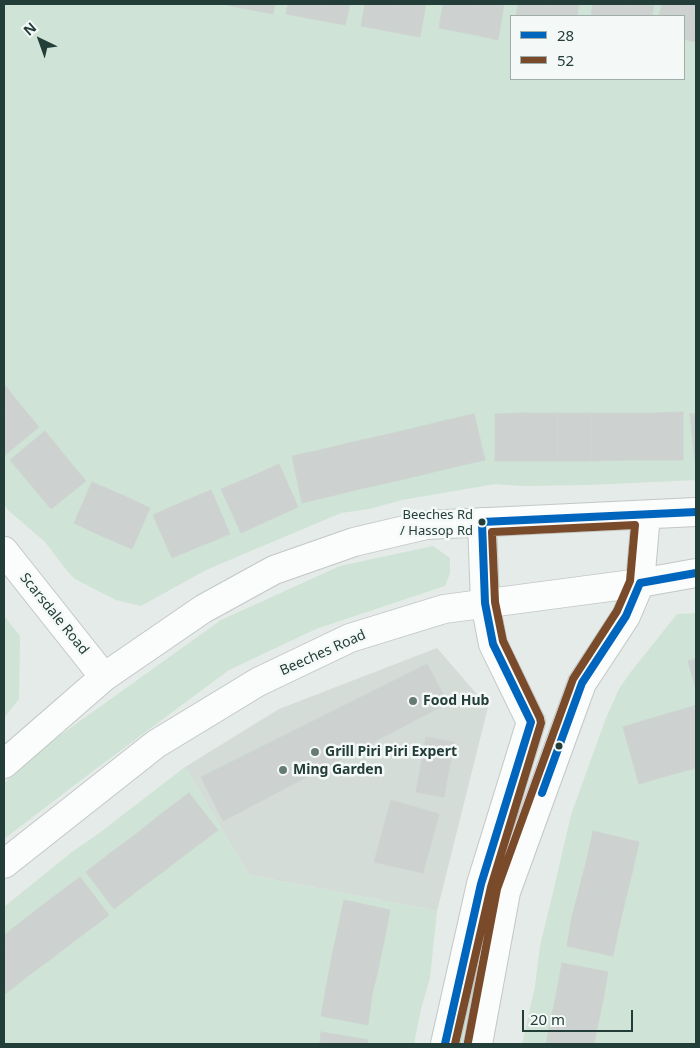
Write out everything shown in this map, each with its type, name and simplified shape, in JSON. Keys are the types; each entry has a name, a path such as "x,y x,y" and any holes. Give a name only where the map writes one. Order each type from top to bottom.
{"street":[{"path":"4,764 104,677 204,609 274,570 354,542 426,525 696,512"},
{"path":"478,1044 506,892 582,683 626,616 640,582 646,515"},
{"path":"445,1044 481,884 530,722 493,644 485,603 482,522"},
{"name":"Scarsdale Road","path":"4,551 104,677"},
{"name":"Beeches Road","path":"4,864 156,744 258,682 350,638 444,609 696,573"}],"shaded area":[{"path":"437,648 488,707 437,911 249,875 185,767 279,709"}],"green space":[{"path":"4,4 696,4 696,480 589,485 522,486 495,484 341,513 206,570 141,606 116,600 75,579 45,542 4,505"},
{"path":"433,546 450,558 450,573 445,586 316,629 229,670 4,839 4,783 55,739 221,620 340,566"},
{"path":"696,613 696,1044 522,1044 535,986 540,946 571,815 606,718 619,689 677,614"},
{"path":"4,616 20,636 19,699 4,718"},
{"path":"185,767 249,875 437,911 430,978 414,1044 4,1044 4,907 72,852"},
{"path":"470,986 480,986 472,1044 457,1044"}],"building":[{"path":"222,4 248,4 247,9"},
{"path":"248,4 275,4 273,14 247,9"},
{"path":"288,4 322,4 318,20 286,14"},
{"path":"322,4 350,4 345,25 318,20"},
{"path":"365,4 398,4 393,32 361,26"},
{"path":"398,4 426,4 420,37 393,32"},
{"path":"443,4 477,4 471,34 439,28"},
{"path":"477,4 504,4 498,40 471,34"},
{"path":"518,4 552,4 549,15 516,15"},
{"path":"552,4 579,4 577,15 549,15"},
{"path":"593,4 627,4 624,15 591,15"},
{"path":"627,4 654,4 652,15 624,15"},
{"path":"662,4 696,4 687,40 685,39 685,15 659,15"},
{"path":"696,5 696,42 687,40"},
{"path":"4,384 19,403 4,416"},
{"path":"19,403 39,427 5,455 4,416"},
{"path":"683,412 683,460 655,460 654,413"},
{"path":"524,413 525,461 495,461 495,414"},
{"path":"524,413 558,413 558,461 525,461"},
{"path":"558,413 591,413 591,461 558,461"},
{"path":"591,413 625,413 626,460 591,461"},
{"path":"625,413 654,413 655,460 626,460"},
{"path":"474,414 485,460 458,466 447,420"},
{"path":"690,414 696,414 696,461 695,461"},
{"path":"447,420 458,466 429,473 419,427"},
{"path":"419,427 429,473 396,481 385,435"},
{"path":"45,431 66,457 31,485 10,460"},
{"path":"385,435 396,481 364,488 353,442"},
{"path":"353,442 364,488 331,496 320,450"},
{"path":"320,450 331,496 302,503 292,456"},
{"path":"66,457 86,481 51,509 31,485"},
{"path":"279,464 298,507 267,521 248,478"},
{"path":"248,478 267,521 241,533 221,489"},
{"path":"92,482 122,495 104,537 74,523"},
{"path":"211,490 230,534 198,547 180,503"},
{"path":"122,495 150,508 132,549 104,537"},
{"path":"180,503 198,547 172,558 153,515"},
{"path":"696,659 696,689 688,661"},
{"path":"427,664 448,703 223,821 201,777"},
{"path":"694,706 696,713 696,768 673,774 656,717"},
{"path":"656,717 673,774 639,784 623,727"},
{"path":"426,737 454,742 444,797 416,792"},
{"path":"189,793 218,830 190,851 161,814"},
{"path":"391,800 439,814 423,873 374,862"},
{"path":"161,814 190,851 164,871 136,834"},
{"path":"593,831 639,842 633,869 587,859"},
{"path":"136,834 164,871 137,891 109,854"},
{"path":"109,854 137,891 114,909 86,872"},
{"path":"587,859 633,869 626,897 580,886"},
{"path":"80,877 109,915 81,936 52,898"},
{"path":"580,886 626,897 619,927 572,917"},
{"path":"52,898 81,936 55,956 26,918"},
{"path":"344,900 390,910 385,937 338,928"},
{"path":"572,917 619,927 613,956 567,946"},
{"path":"26,918 55,956 28,976 4,944 4,935"},
{"path":"338,928 385,937 379,965 332,956"},
{"path":"4,944 28,976 5,994 4,992"},
{"path":"332,956 379,965 372,995 326,988"},
{"path":"562,963 608,972 603,1000 557,991"},
{"path":"326,988 372,995 368,1025 321,1016"},
{"path":"557,991 603,1000 597,1028 551,1019"},
{"path":"551,1019 597,1028 594,1044 546,1044"},
{"path":"321,1032 368,1040 367,1044 320,1044"}],"transit line":[{"name":"28","path":"445,1044 481,884 531,722 493,644 485,603 482,522 696,512"},
{"name":"52","path":"455,1044 491,887 541,723 503,641 495,602 492,532 635,525 630,581 617,611 573,679 497,889 468,1042"},
{"name":"28","path":"542,793 582,683 626,616 640,583 696,573"}],"place":[{"name":"Beeches Rd / Hassop Rd","path":"482,522"},
{"name":"Food Hub","path":"413,701"},
{"name":"Grill Piri Piri Expert","path":"315,752"},
{"name":"Ming Garden","path":"283,770"}]}
